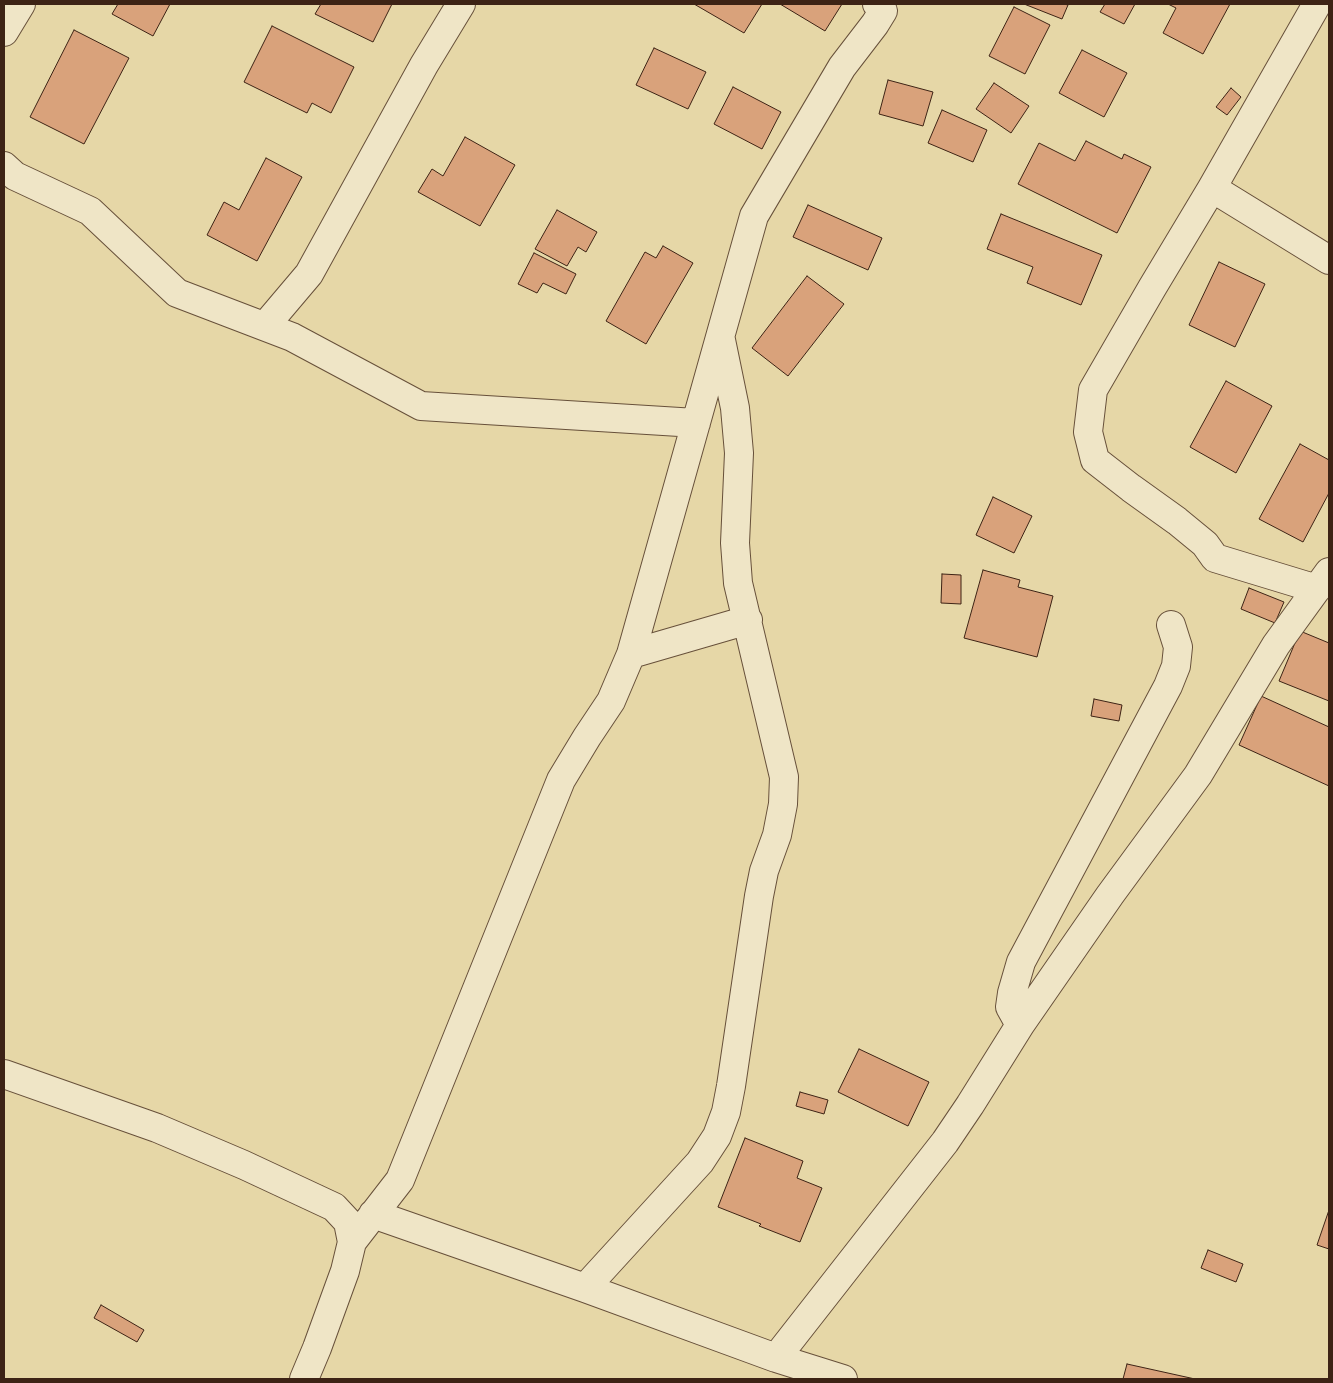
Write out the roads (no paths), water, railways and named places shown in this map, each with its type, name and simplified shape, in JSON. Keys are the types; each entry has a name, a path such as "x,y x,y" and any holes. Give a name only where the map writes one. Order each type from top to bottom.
{"street":[{"path":"4,32 21,4"},
{"path":"265,326 309,274 419,74 461,4"},
{"path":"776,1358 945,1142 1020,1025 1110,895 1198,775 1276,645 1323,581 1215,558 1205,544 1177,520 1095,460 1088,432 1093,390 1212,188 1316,4"},
{"path":"304,1379 345,1271 352,1242 400,1180 561,780 586,737 610,702 631,654 754,216 842,67 875,24 882,6"},
{"path":"4,166 15,176 90,211 177,292 292,336 421,406 696,423"},
{"path":"1212,188 1329,260"},
{"path":"585,1288 700,1162 717,1136 726,1112 732,1086 764,871 777,835 784,804 784,777 738,583 735,543 739,454 735,408 720,336"},
{"path":"631,654 748,620"},
{"path":"1020,1025 1010,1007 1021,962 1168,686 1176,666 1178,647 1171,626"},
{"path":"4,1074 157,1128 334,1207 348,1222 352,1242"},
{"path":"373,1214 585,1288 776,1358 843,1379"}]}
